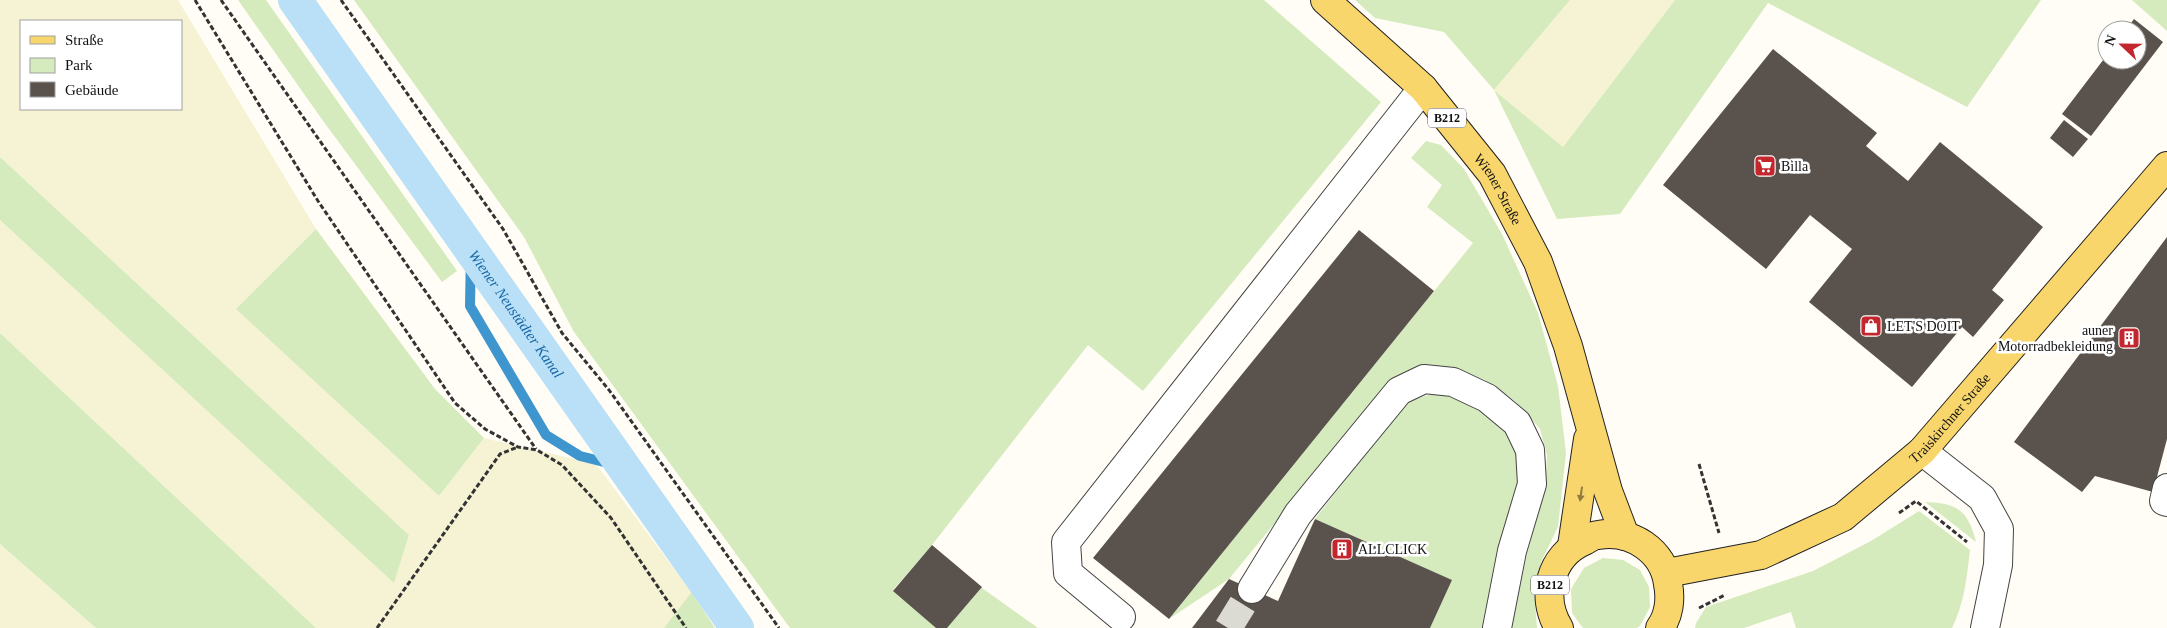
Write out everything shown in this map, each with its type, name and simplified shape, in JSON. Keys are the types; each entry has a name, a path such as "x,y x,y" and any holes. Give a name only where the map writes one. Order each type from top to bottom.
{"main road":[{"name":"Wiener Straße","path":"1325,0 1423,88 1492,174 1538,262 1568,346 1608,491 1625,536"},
{"name":"Traiskirchner Straße","path":"1667,572 1761,555 1843,517 1922,451 2167,166"},
{"name":"Wiener Straße","path":"1572,546 1590,428"},
{"name":"Wiener Straße","path":"1559,628 1552,618 1548,598 1550,579 1559,561 1572,546 1598,535 1625,536 1643,544 1657,556 1667,572 1670,598 1664,623 1660,628"}],"street":[{"path":"1121,617 1068,573 1066,542 1423,88"},
{"path":"1252,589 1298,514 1399,391 1424,379 1453,382 1487,398 1517,424 1530,450 1532,484 1512,551 1497,628"},
{"path":"1922,451 1982,498 1999,529 1998,565 1985,628"},
{"path":"2167,488 2164,501 2167,502"}],"path":[{"path":"195,0 318,201 455,403 485,429 518,447 537,450 562,465 611,518 686,628"},
{"path":"221,0 537,450"},
{"path":"341,0 503,230 562,333 609,390 779,628"},
{"path":"377,628 500,454 518,447"},
{"path":"1893,517 1916,501 1969,544"}],"shaded area":[{"path":"0,0 178,0 316,229 237,309 439,496 484,438 596,464 692,593 664,628 316,628 0,333 0,220 394,582 409,535 0,157"},
{"path":"1570,0 1675,0 1563,147 1494,90"},
{"path":"0,544 96,628 0,628"}],"green space":[{"path":"238,0 266,0 457,271 442,282 321,118"},
{"path":"354,0 1264,0 1381,102 1143,391 1088,345 932,545 893,590 936,628 790,628 574,332 524,237"},
{"path":"1355,0 1570,0 1494,90 1444,32 1375,18"},
{"path":"1675,0 2041,0 1967,107 1768,3 1620,214 1557,219 1494,90 1563,147"},
{"path":"2132,0 2167,0 2167,31"},
{"path":"1426,141 1441,145 1464,169 1502,234 1538,313 1558,386 1566,453 1558,527 1541,562 1534,589 1537,628 1511,628 1526,557 1545,490 1547,455 1540,429 1515,401 1485,380 1454,367 1420,367 1391,381 1229,579 1169,619 1473,243 1427,207 1442,185 1411,158"},
{"path":"0,157 409,535 394,583 0,220"},
{"path":"316,229 435,389 484,438 439,496 236,309"},
{"path":"0,333 316,628 96,628 0,544"},
{"path":"1431,394 1455,397 1481,411 1507,434 1519,457 1519,484 1499,546 1482,628 1430,628 1452,580 1315,519 1406,402"},
{"path":"1925,502 1945,504 1960,510 1969,522 1976,542"},
{"path":"1919,511 1970,550 1962,600 1952,628 1796,628 1791,612 1744,628 1695,628 1706,607 1813,571 1871,541"},
{"path":"1603,558 1623,560 1640,570 1649,587 1650,607 1637,628 1583,628 1572,613 1571,589 1584,568"},
{"path":"982,588 1038,628 947,628"},
{"path":"691,593 715,628 664,628"}],"building":[{"path":"2147,29 2163,42 2147,63"},
{"path":"1773,49 1877,133 1866,146 1908,181 1940,142 2043,227 1992,290 2004,300 1973,337 1962,327 1912,387 1809,302 1852,249 1810,215 1766,269 1663,185"},
{"path":"2097,68 2097,70 2142,70 2091,136 2062,114"},
{"path":"2064,120 2088,139 2073,157 2050,138"},
{"path":"1359,230 1434,291 1169,619 1093,558"},
{"name":"auner Motorradbekleidung","path":"2167,237 2167,439 2153,492 2095,476 2082,492 2014,442"},
{"name":"ALLCLICK","path":"1315,519 1452,580 1430,628 1192,628 1229,579 1278,601"},
{"path":"932,545 982,587 947,628 936,628 893,591"}],"waterway":[{"name":"Wiener Neustädter Kanal","path":"295,0 737,628"},
{"path":"471,251 470,306 546,435 580,456 624,467"}],"tunnel":[{"path":"1228,628 1252,589"}],"place":[{"name":"Billa","path":"1765,166"},
{"name":"LET'S DOIT","path":"1871,326"},
{"name":"auner Motorradbekleidung","path":"2129,338"},
{"name":"ALLCLICK","path":"1342,549"}]}
